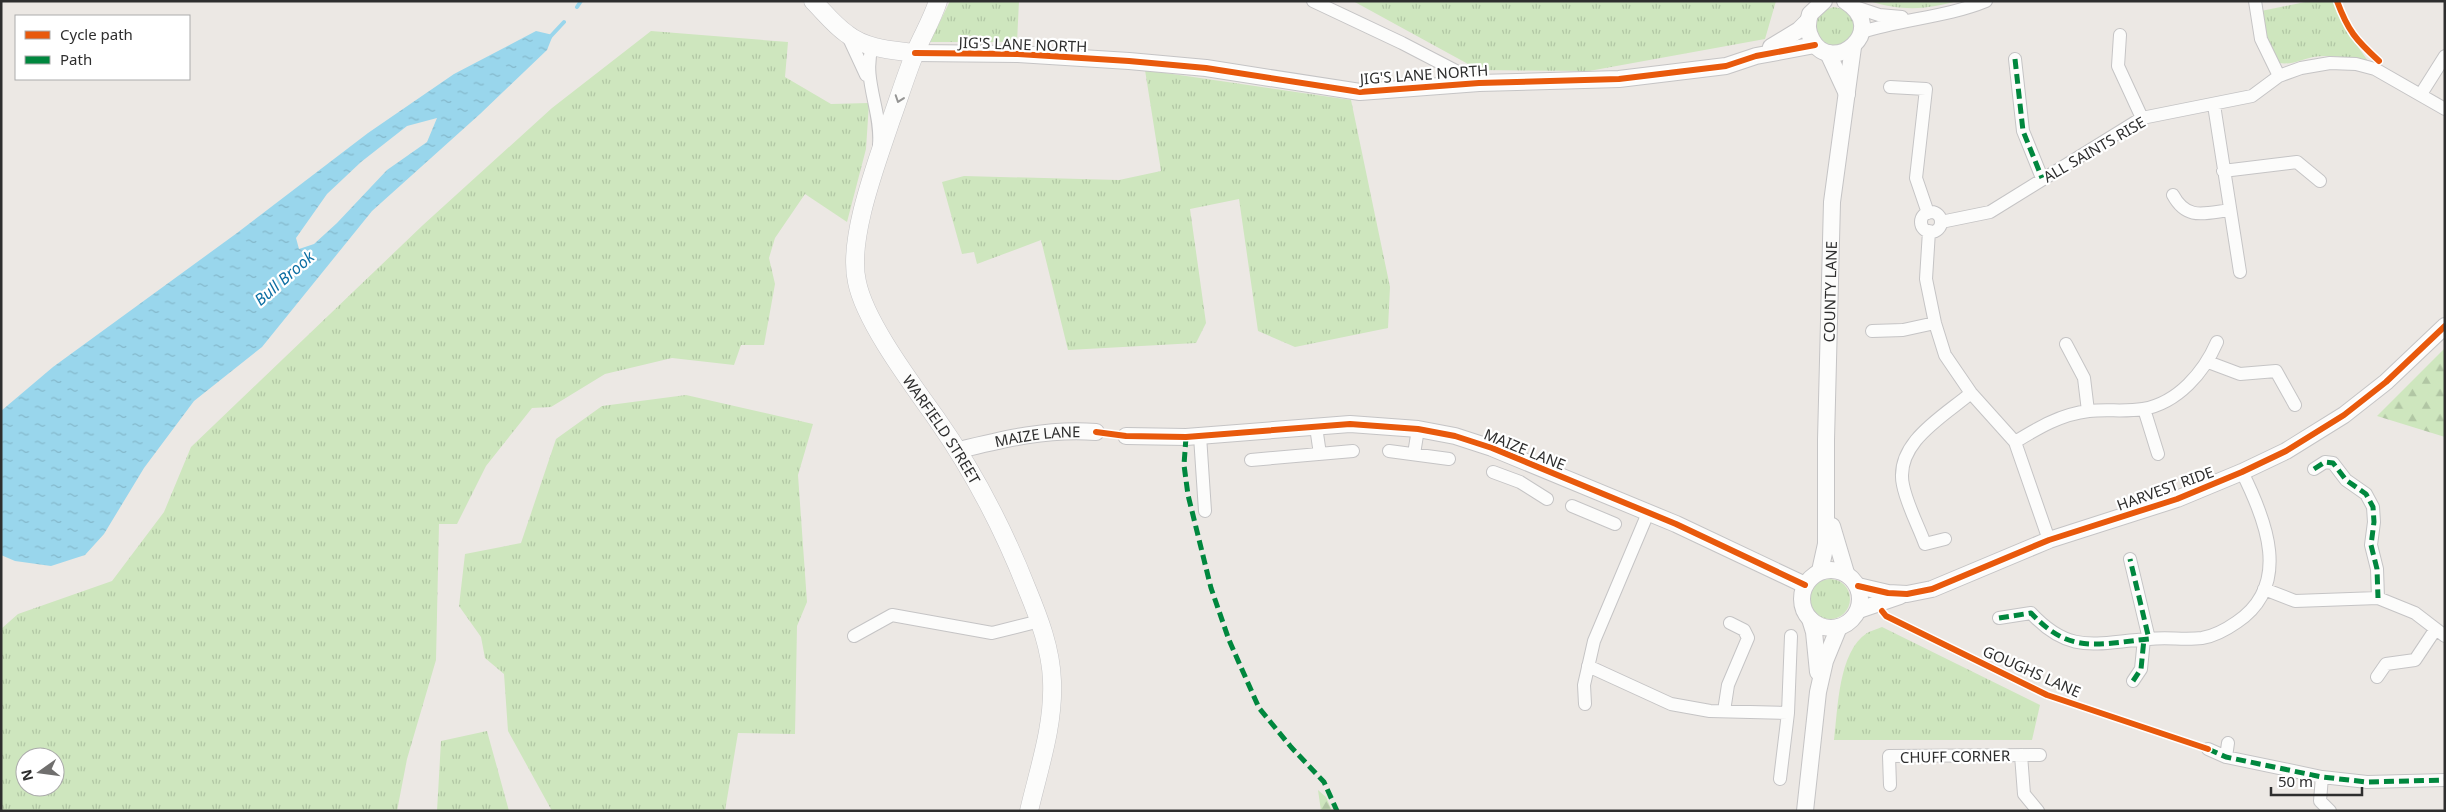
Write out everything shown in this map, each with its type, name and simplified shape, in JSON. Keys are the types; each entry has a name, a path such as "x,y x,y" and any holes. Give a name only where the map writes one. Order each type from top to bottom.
{"main road":[{"path":"813,1 847,34 872,47 915,53"},
{"name":"WARFIELD STREET","path":"938,1 915,53 863,207 855,256 856,281 866,306 889,347 910,382 959,450 1002,528 1040,621 1048,650 1052,680 1052,718 1029,811"}],"street":[{"path":"1313,1 1402,43 1479,83"},
{"path":"1850,4 1860,15 1862,32 1915,18 1967,9 1986,1"},
{"path":"2255,1 2261,39 2279,76"},
{"path":"1819,3 1808,21 1808,33 1822,49 1847,94"},
{"path":"1850,4 1879,15 1915,18"},
{"name":"JIG'S LANE NORTH","path":"915,53 1018,54 1130,60 1206,68 1360,92 1479,83 1619,79 1726,66 1756,56 1783,41 1808,21"},
{"name":"COUNTY LANE","path":"1820,571 1826,544 1832,202 1854,47 1862,32"},
{"path":"847,34 871,84"},
{"path":"2120,35 2118,66 2142,118"},
{"path":"872,47 868,60 879,120 877,162"},
{"name":"JIG'S LANE NORTH","path":"1756,56 1822,49 1844,53 1854,47"},
{"path":"2421,94 2445,56"},
{"path":"2015,59 2023,131 2042,178"},
{"name":"ALL SAINTS RISE","path":"1929,231 1936,230 1941,222 1990,212 2042,178 2142,118 2252,96 2279,76 2301,68 2330,63 2356,64 2375,70 2445,109"},
{"path":"1890,87 1926,89 1916,178 1928,212"},
{"path":"2214,105 2240,272"},
{"path":"2223,172 2297,162 2320,180"},
{"path":"2174,195 2180,207 2194,214 2230,210"},
{"path":"1928,212 1936,213 1941,222"},
{"path":"1928,212 1923,217 1922,224 1929,231 1926,279 1935,323 1945,354 1971,393 2015,442 2049,540"},
{"path":"1872,331 1903,330 1935,323"},
{"name":"HARVEST RIDE","path":"1859,610 1907,594 1945,585 2002,558 2049,540 2178,500 2286,451 2344,415 2386,382 2445,326"},
{"path":"2015,442 2048,422 2088,411 2144,409 2164,402 2192,382 2208,362 2217,342"},
{"path":"2066,344 2084,378 2088,411"},
{"path":"2208,362 2240,374 2276,371 2295,405"},
{"path":"1945,540 1925,544 1903,485 1903,466 1914,441 1971,393"},
{"path":"2144,409 2158,454"},
{"name":"MAIZE LANE","path":"1126,436 1200,436 1350,424 1418,429 1492,448 1676,524 1805,585"},
{"path":"1316,427 1320,454"},
{"path":"1414,454 1418,429"},
{"name":"MAIZE LANE","path":"959,450 1031,434 1070,430 1096,432"},
{"path":"1200,436 1205,511"},
{"path":"1251,460 1353,451"},
{"path":"1389,451 1449,459"},
{"path":"2314,469 2325,462 2334,463 2346,480 2366,494 2373,507 2374,522 2371,545 2376,569 2378,598"},
{"path":"1520,482 1528,463"},
{"path":"1493,472 1520,482 1547,499"},
{"path":"1999,618 2031,613 2053,634 2080,644 2147,639 2203,638 2225,630 2249,614 2264,589 2270,566 2268,540 2258,506 2242,472"},
{"name":"COUNTY LANE","path":"1827,491 1832,523 1846,573"},
{"path":"1590,512 1599,492"},
{"path":"1572,506 1590,512 1614,524"},
{"path":"1586,704 1584,685 1594,641 1648,513"},
{"path":"2130,558 2147,639 2141,669 2133,681"},
{"path":"1805,811 1818,692 1818,661 1810,619 1802,602 1805,585 1820,571 1833,569 1846,573 1858,586 1861,598 1859,610 1852,620 1840,627 1829,628 1820,626 1810,619"},
{"name":"HARVEST RIDE","path":"1858,586 1888,593 1907,594"},
{"path":"2264,589 2295,601 2378,598 2415,613 2440,633 2415,660 2386,664 2377,677"},
{"path":"854,636 892,615 992,633 1040,621"},
{"path":"1724,711 1728,685 1748,638 1744,630 1730,623"},
{"path":"1818,692 1825,661 1840,627"},
{"path":"1780,779 1788,713 1791,636"},
{"path":"1588,666 1671,704 1724,711 1788,713"},
{"path":"2226,757 2228,742"},
{"path":"2208,749 2226,757 2322,777 2367,782 2445,780"},
{"path":"2038,811 2024,794 2021,755 2040,755"},
{"name":"CHUFF CORNER","path":"1890,785 1888,756 2021,755"},
{"path":"2322,777 2320,801 2330,811"}],"green space":[{"path":"950,1 1019,1 1017,42 930,42"},
{"path":"1353,1 1776,1 1765,39 1589,71 1479,70"},
{"path":"1869,1 1957,1 1924,8 1903,8"},
{"path":"2310,1 2335,1 2344,27 2368,61 2320,56 2292,63 2279,63 2265,37 2261,11"},
{"path":"1834,7 1846,10 1857,24 1850,46 1821,46 1814,22 1822,12"},
{"path":"651,31 788,42 785,77 831,104 869,103 866,149 847,222 805,194 775,238 769,258 775,284 764,345 741,345 734,365 672,358 605,374 551,407 532,408 486,466 457,524 439,524 436,660 407,759 397,811 1,811 1,629 18,614 112,581 164,512 191,447 423,225 552,108"},
{"path":"1145,70 1351,100 1390,287 1388,328 1295,347 1258,331 1239,199 1190,209 1206,323 1196,343 1068,350 1041,240 977,264 974,252 962,254 942,182 964,176 1119,180 1161,171"},
{"path":"2445,348 2445,437 2377,416"},
{"path":"686,395 813,424 798,475 807,602 797,626 795,734 738,733 725,811 552,811 508,731 504,674 485,658 481,637 459,606 465,554 521,543 556,439 602,406"},
{"path":"1830,579 1844,585 1850,599 1844,613 1830,619 1816,613 1810,599 1816,585"},
{"path":"1882,627 2040,705 2032,740 1834,740 1841,682 1850,653 1857,642 1867,633"},
{"path":"487,731 509,811 437,811 441,741"},
{"path":"1318,790 1326,797 1332,811 1321,811"}],"water":[{"path":"536,31 553,35 547,50 480,114 372,211 262,347 194,401 144,468 104,534 85,555 51,566 15,561 1,555 1,411 53,367 237,233 368,133 454,74","holes":["437,118 427,142 387,170 337,223 314,244 299,249 296,238 327,194 361,162 407,126"]}],"waterway":[{"name":"Bull Brook","path":"577,7 581,1"},
{"name":"Bull Brook","path":"550,37 564,22"}],"marked path":[{"path":"2015,59 2023,131 2042,178"},
{"path":"1186,437 1184,465 1188,495 1211,588 1229,640 1259,708 1291,747 1324,782 1337,811"},
{"path":"2314,469 2325,462 2333,463 2346,480 2366,494 2373,507 2374,522 2371,545 2377,569 2378,598"},
{"path":"1999,618 2031,613 2045,626 2059,635 2085,644 2149,639 2130,559"},
{"path":"2133,681 2141,669 2144,639"},
{"path":"2208,749 2226,757 2322,777 2367,782 2445,780"}],"cycle path":[{"path":"2337,1 2345,20 2354,34 2379,61"},
{"path":"915,53 1018,54 1129,61 1206,68 1360,92 1479,83 1619,79 1726,66 1756,56 1815,45"},
{"path":"1858,586 1888,593 1907,594 1932,589 2049,540 2177,499 2242,472 2286,451 2344,415 2386,382 2445,326"},
{"path":"1096,432 1126,436 1186,437 1350,424 1418,429 1455,436 1492,448 1676,524 1805,585"},
{"name":"GOUGHS LANE","path":"1882,611 1886,616 2047,695 2208,749"}]}
